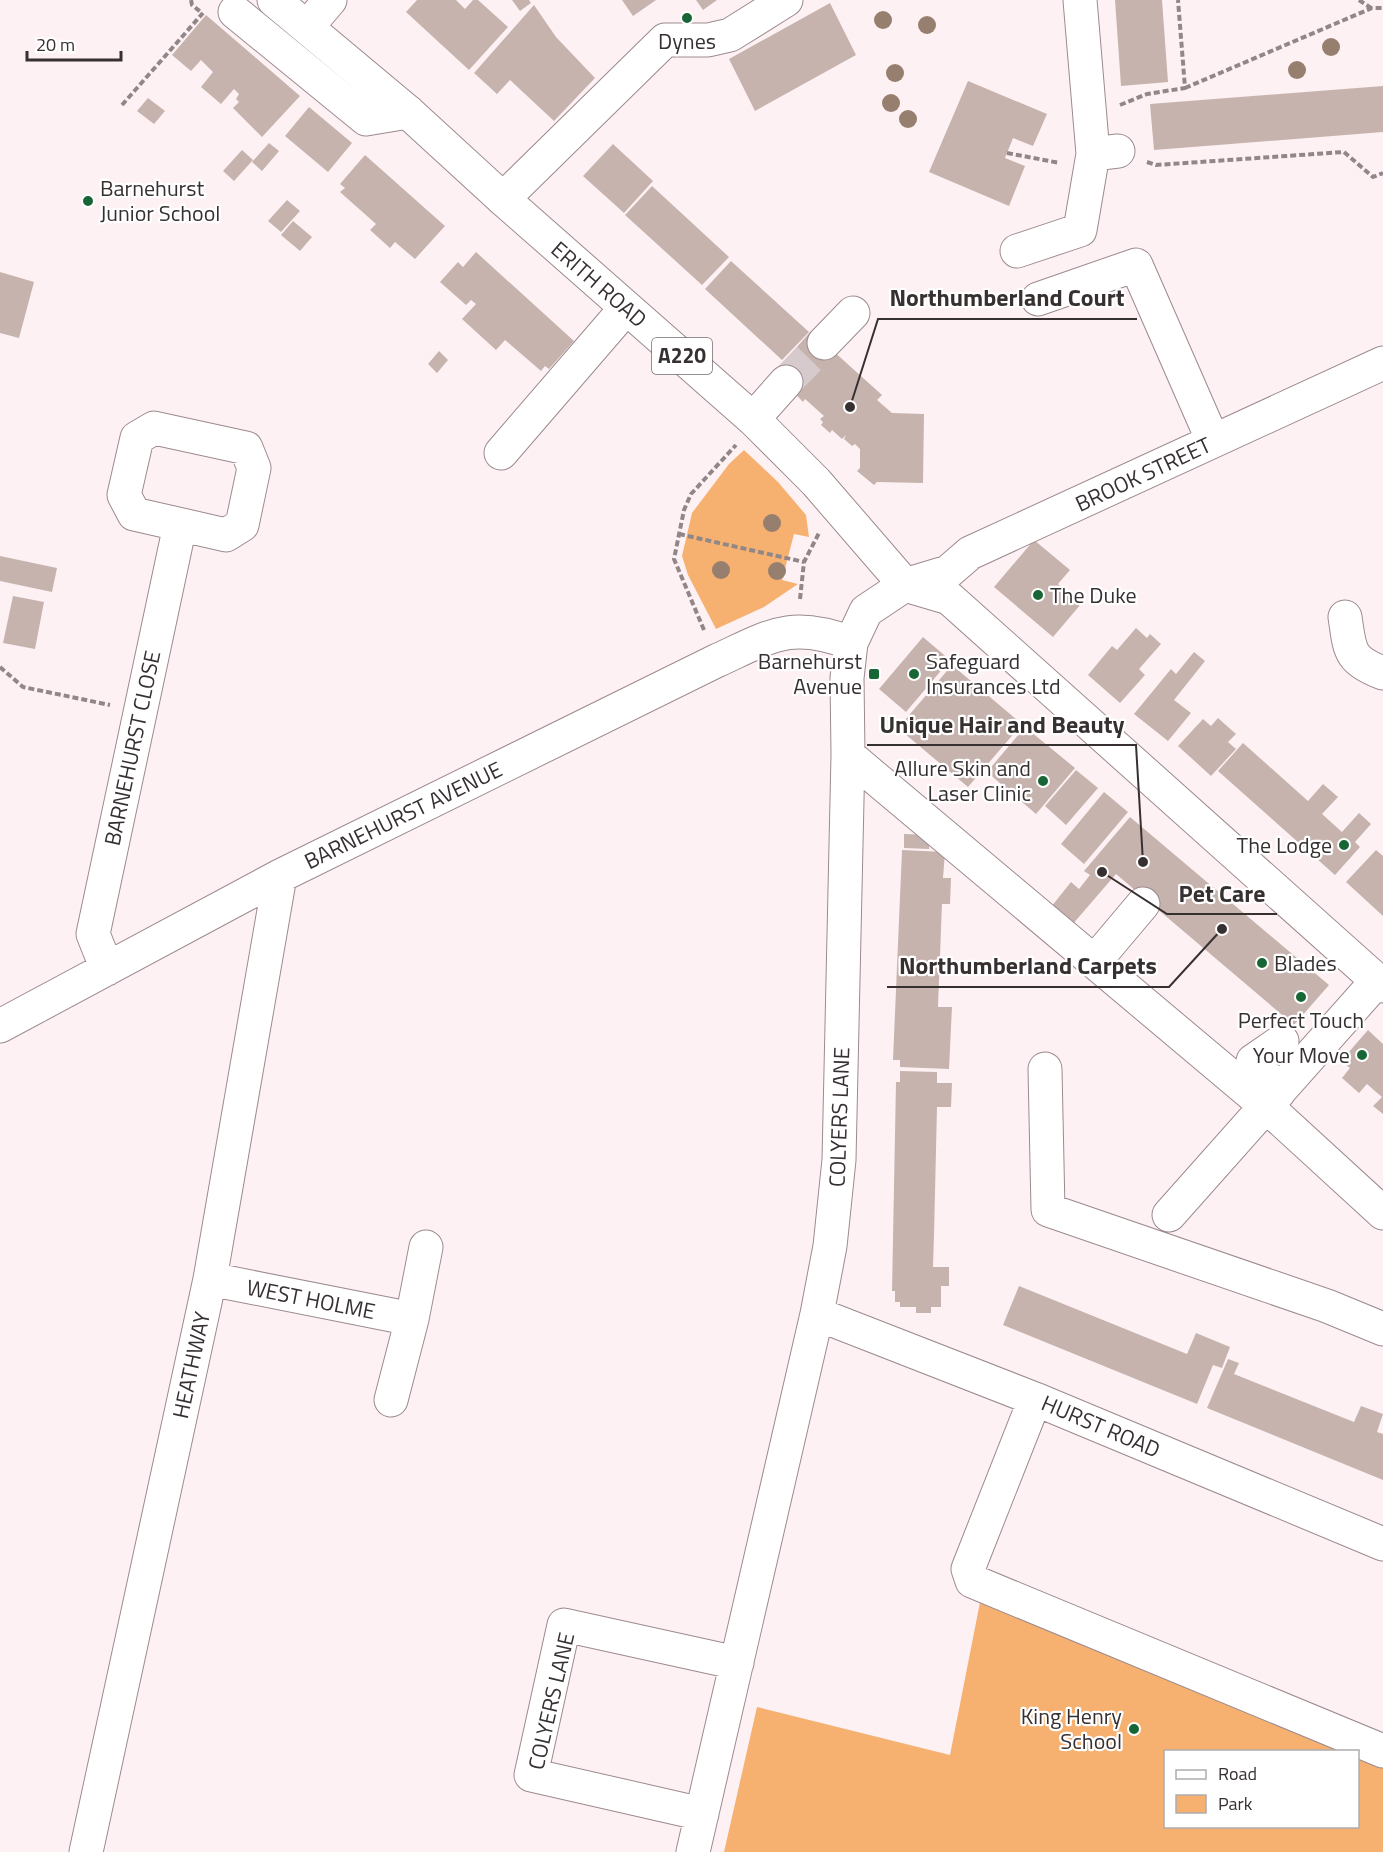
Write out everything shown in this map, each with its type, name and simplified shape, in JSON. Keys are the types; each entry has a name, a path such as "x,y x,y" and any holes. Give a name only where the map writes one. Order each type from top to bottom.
{"street":[{"name":"ERITH ROAD","path":"274,0 408,112 755,421 816,482 905,585"},
{"path":"307,27 330,0"},
{"path":"503,199 665,40 708,40 730,35 786,0"},
{"path":"1017,251 1080,230 1105,153 1080,0"},
{"path":"235,12 366,119 408,112"},
{"path":"1038,299 1136,265 1214,441"},
{"path":"501,453 626,308"},
{"path":"824,343 853,313"},
{"name":"BROOK STREET","path":"905,585 948,572 970,553 1383,363"},
{"path":"755,421 786,382"},
{"name":"BARNEHURST CLOSE","path":"107,969 93,934 180,525"},
{"path":"905,585 949,598 1380,984 1272,1099 1169,1215"},
{"name":"COLYERS LANE","path":"693,1852 817,1314 830,1246 839,1160 848,755 847,678 851,644 866,611 905,585"},
{"path":"1345,617 1351,651 1366,667 1383,673"},
{"name":"BARNEHURST AVENUE","path":"0,1026 280,876 716,661 777,634 798,631 828,635 851,644"},
{"path":"848,755 1095,961 1272,1099 1383,1213"},
{"name":"HEATHWAY","path":"86,1852 210,1279 280,876"},
{"path":"1095,961 1143,904"},
{"path":"1272,1099 1253,1061 1282,1041"},
{"path":"1045,1069 1048,1210 1327,1306 1383,1329"},
{"path":"391,1401 412,1318 426,1247"},
{"name":"WEST HOLME","path":"210,1279 412,1318"},
{"name":"HURST ROAD","path":"817,1314 1035,1399 1383,1544"},
{"path":"1035,1399 968,1569 972,1581 1383,1751"},
{"name":"COLYERS LANE","path":"702,1814 531,1775 564,1625 737,1663"}],"path":[{"path":"191,0 192,5 202,13"},
{"path":"1359,0 1372,8"},
{"path":"1185,88 1372,8 1383,8"},
{"path":"122,105 196,19"},
{"path":"1105,153 1156,165 1344,152 1373,177 1383,173"},
{"path":"701,624 674,559 684,510 691,494 755,421"},
{"path":"798,631 804,562 824,524 840,510"},
{"path":"680,534 804,562"},
{"path":"0,667 24,687 140,711"}],"green space":[{"path":"744,450 778,482 806,515 809,537 794,534 782,580 798,584 764,607 716,629 688,575 682,556 692,513 729,464"},
{"name":"King Henry School","path":"982,1592 1383,1758 1383,1852 724,1852 757,1707 950,1755"}],"building":[{"path":"417,0 456,0 465,9 473,0 478,0 508,27 469,70 406,12"},
{"path":"512,0 529,0 531,3 520,11"},
{"path":"622,0 656,0 633,16"},
{"path":"696,0 717,0 703,10"},
{"path":"1115,0 1162,0 1168,82 1121,86"},
{"path":"830,3 856,55 755,111 729,59"},
{"path":"534,5 556,37 595,78 554,121 510,80 497,94 474,73"},
{"path":"206,15 300,96 262,137 233,108 239,102 236,99 239,94 234,89 221,104 201,87 213,72 201,60 191,71 172,55"},
{"path":"968,81 1047,114 1033,146 1013,138 1005,158 1025,166 1009,206 929,172"},
{"path":"1383,86 1383,132 1154,150 1150,104"},
{"path":"148,98 165,111 154,124 137,111"},
{"path":"309,107 352,143 328,172 285,136"},
{"path":"269,143 279,151 262,171 252,162"},
{"path":"613,144 653,181 624,213 583,176"},
{"path":"242,150 253,160 234,181 223,171"},
{"path":"365,155 445,226 415,259 395,242 390,248 370,230 376,224 340,192 345,188 340,184"},
{"path":"652,186 729,257 702,285 625,215"},
{"path":"287,200 300,211 281,232 268,221"},
{"path":"293,221 312,237 300,251 281,235"},
{"path":"476,252 574,341 549,369 545,366 541,371 505,340 496,350 462,319 476,304 471,300 466,305 440,282 458,262 463,267"},
{"path":"731,261 809,332 782,360 705,289"},
{"path":"0,272 34,282 19,338 0,333"},
{"path":"811,331 882,395 877,400 892,413 924,414 923,483 877,482 874,485 857,471 860,468 860,449 844,439 846,435 842,439 832,430 830,433 821,425 823,422 820,419 824,416 805,399 803,402 775,372"},
{"path":"439,351 448,360 437,373 428,364"},
{"name":"The Duke","path":"1034,540 1070,570 1058,584 1081,604 1053,637 994,587"},
{"path":"0,556 57,568 52,592 0,581"},
{"path":"13,596 44,602 35,649 3,643"},
{"path":"1136,628 1147,638 1150,634 1161,644 1139,669 1145,675 1120,703 1088,675 1112,646 1117,650"},
{"name":"Safeguard Insurances Ltd","path":"923,637 950,660 906,712 879,689"},
{"path":"1194,652 1205,661 1174,700 1191,713 1168,741 1134,714 1171,669 1176,674"},
{"path":"952,665 1022,724 968,787 898,728"},
{"path":"1218,718 1236,734 1228,742 1236,749 1211,776 1178,746 1203,719 1211,726"},
{"path":"1025,727 1075,768 1036,814 987,772"},
{"path":"1243,743 1308,801 1323,784 1338,797 1322,814 1342,832 1359,813 1371,824 1355,842 1360,847 1335,875 1218,771"},
{"path":"1076,770 1098,788 1066,825 1045,806"},
{"path":"1104,792 1128,812 1084,864 1061,844"},
{"path":"1130,817 1329,985 1294,1025 1116,874 1072,925 1051,907 1071,882 1079,889 1090,875 1084,871"},
{"path":"904,834 930,835 929,849 904,848"},
{"path":"902,850 945,852 943,878 951,878 950,904 942,904 938,1007 952,1007 949,1069 900,1067 900,1060 893,1060"},
{"path":"1376,850 1383,856 1383,916 1346,882"},
{"path":"1368,1030 1383,1044 1383,1114 1373,1106 1382,1097 1367,1084 1359,1093 1342,1078 1350,1068 1341,1061"},
{"path":"900,1071 937,1072 937,1083 952,1083 951,1107 937,1107 933,1267 949,1267 949,1286 941,1286 941,1307 931,1307 931,1313 916,1313 916,1307 900,1307 900,1302 895,1302 895,1291 892,1291 896,1082 900,1082"},
{"path":"1019,1286 1187,1354 1196,1333 1230,1347 1222,1368 1213,1365 1197,1404 1003,1325"},
{"path":"1228,1359 1239,1363 1234,1374 1354,1422 1361,1406 1383,1414 1377,1432 1383,1434 1383,1480 1207,1408"}],"tunnel":[{"path":"786,382 824,343"}],"place":[{"name":"Dynes","path":"687,18"},
{"name":"Barnehurst Junior School","path":"88,201"},
{"name":"Northumberland Court","path":"850,407"},
{"name":"The Duke","path":"1038,595"},
{"name":"Barnehurst Avenue","path":"874,674"},
{"name":"Safeguard Insurances Ltd","path":"914,674"},
{"name":"Allure Skin and Laser Clinic","path":"1043,781"},
{"name":"The Lodge","path":"1344,845"},
{"name":"Unique Hair and Beauty","path":"1143,862"},
{"name":"Pet Care","path":"1102,872"},
{"name":"Northumberland Carpets","path":"1222,929"},
{"name":"Blades","path":"1262,963"},
{"name":"Perfect Touch","path":"1301,997"},
{"name":"Your Move","path":"1362,1055"},
{"name":"King Henry School","path":"1134,1729"}]}
